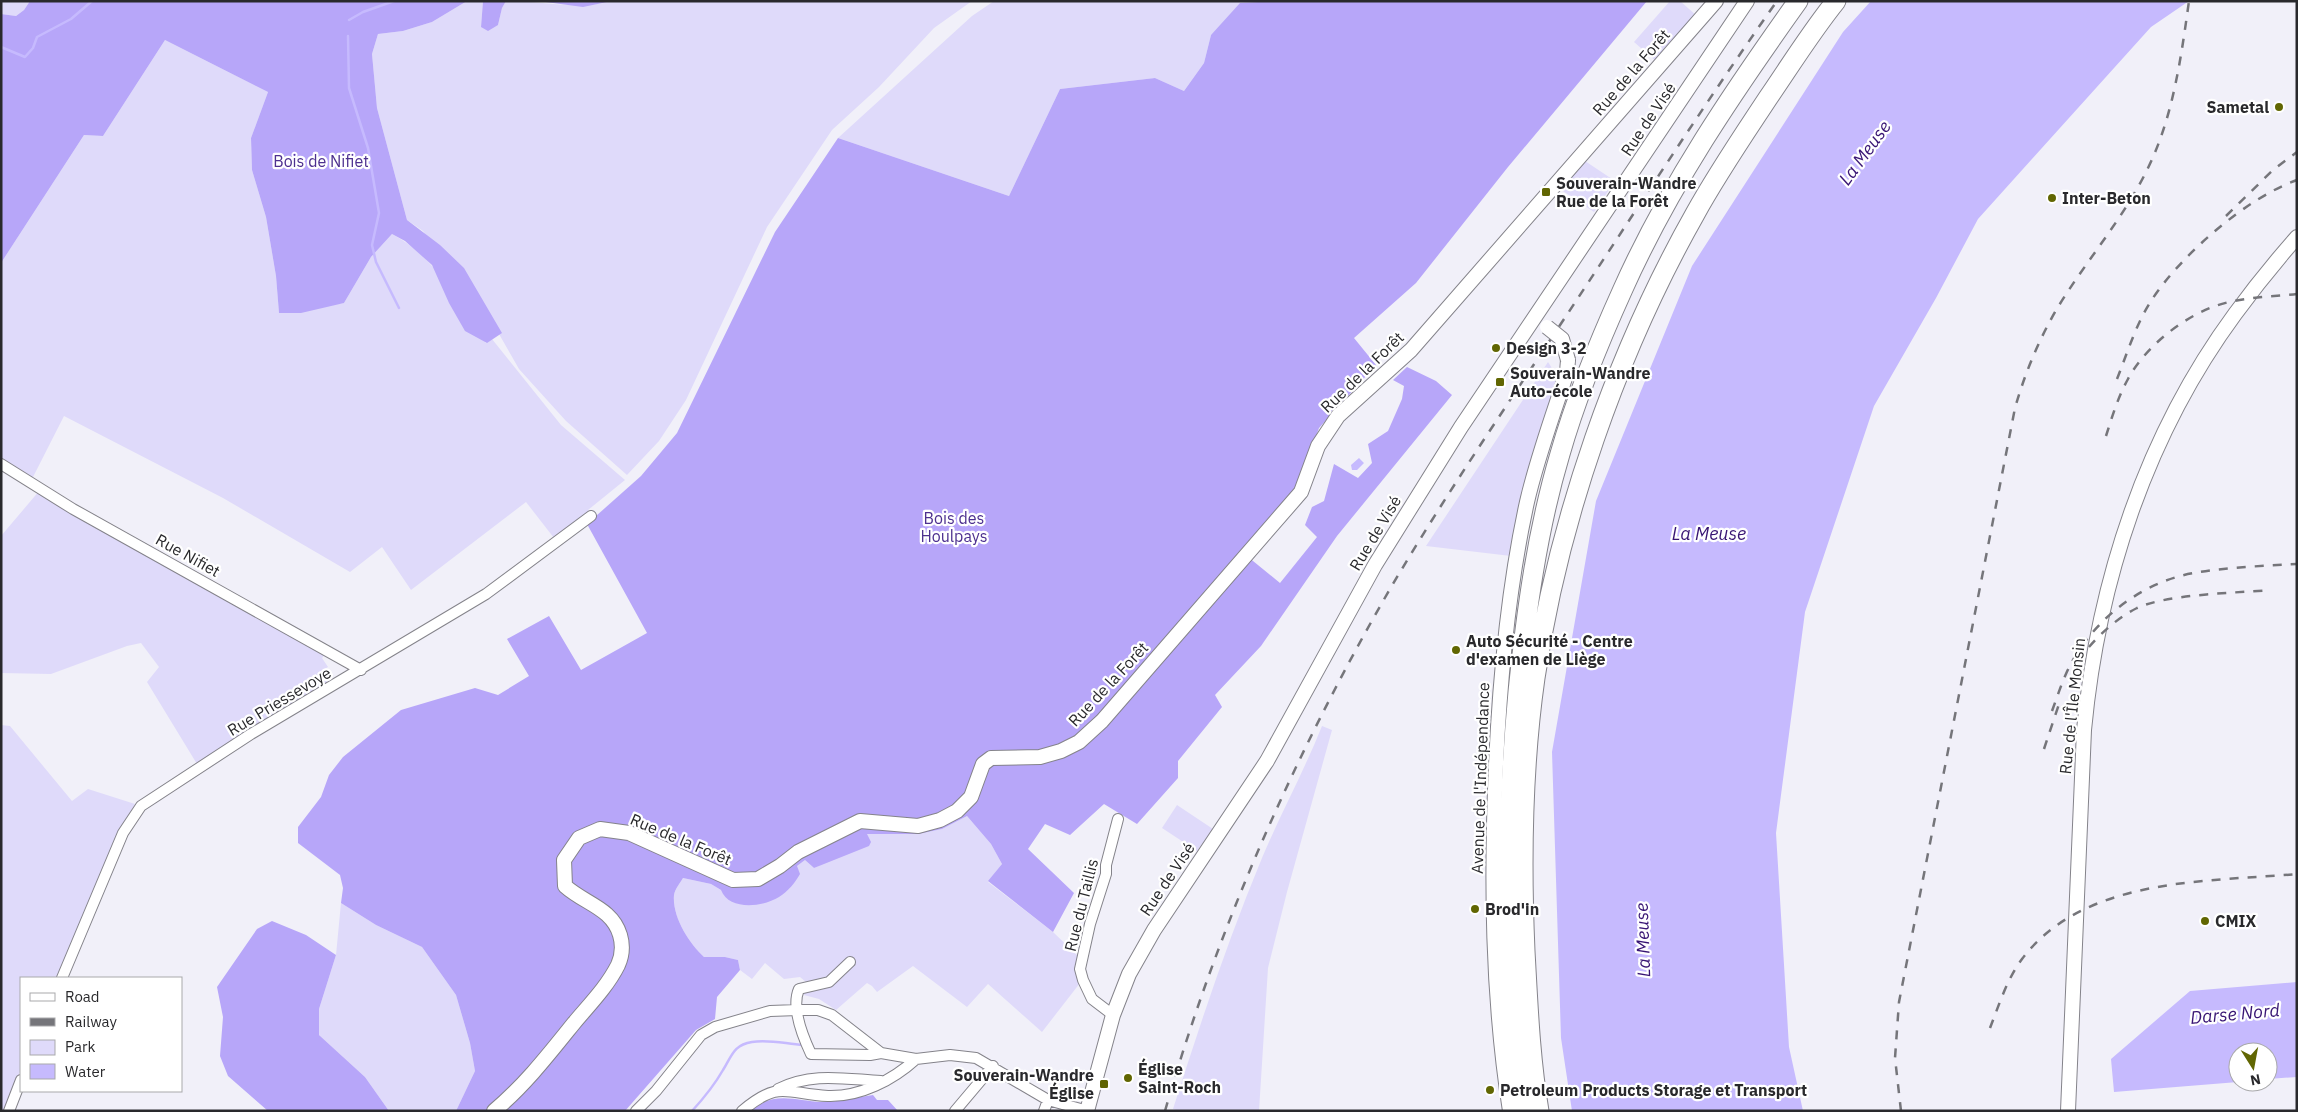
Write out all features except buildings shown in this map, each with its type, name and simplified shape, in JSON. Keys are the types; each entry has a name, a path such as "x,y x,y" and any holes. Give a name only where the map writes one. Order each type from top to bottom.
{"highway":[{"path":"1525,1111 1515,1011 1509,919 1510,796 1527,612 1537,551 1559,455 1589,369 1624,287 1669,198 1709,131 1798,1"},
{"path":"1539,1111 1528,1011 1523,900 1523,827 1528,736 1535,677 1560,556 1586,464 1618,379 1652,299 1694,214 1736,146 1836,1"}],"main road":[{"name":"Rue de la Forêt","path":"494,1111 519,1091 606,985 618,964 622,946 614,920 601,909 578,898 565,886 564,860 579,838 600,829 629,834 732,880 758,879 780,866 798,852 860,821 918,826 940,820 957,811 971,797 983,764 991,758 1040,758 1079,742 1102,721 1301,492 1318,446 1338,416 1411,350 1716,1"},
{"name":"Rue de Visé","path":"1088,1111 1113,1015 1129,974 1154,930 1267,761 1375,565 1461,427 1747,1"},
{"name":"Rue de l'Île Monsin","path":"2068,1111 2084,730 2093,658 2104,604 2135,501 2176,410 2203,362 2234,314 2297,237"},
{"name":"Avenue de l'Indépendance","path":"1510,1111 1502,1054 1493,926 1494,820 1499,704 1509,609 1527,502 1567,372 1568,360 1562,339 1547,327 1534,320"}],"street":[{"name":"Rue Nifiet","path":"1,464 73,509 360,670"},
{"name":"Rue Priessevoye","path":"62,977 123,834 141,806 251,734 486,594 591,516"},
{"name":"Rue du Taillis","path":"1113,1015 1092,999 1082,980 1080,969 1090,924 1106,874 1106,865 1118,819"},
{"path":"850,962 829,982 799,989 796,995 798,1010 811,1054 870,1055 881,1052"},
{"path":"636,1111 656,1091 701,1035 715,1026 770,1011 798,1010 818,1010 832,1015 881,1052 916,1059 966,1055 993,1066 1048,1100 1088,1111"},
{"path":"778,1090 828,1096 864,1091 898,1073 916,1059"},
{"path":"955,1111 993,1066"},
{"path":"742,1111 754,1101 795,1081 821,1077 882,1081"},
{"path":"9,1111 20,1083"},
{"path":"1044,1111 1048,1100"}],"green space":[{"path":"1,1 30,1 24,10 16,16 1,14"},
{"name":"Bois de Nifiet","path":"30,1 467,1 432,22 403,31 378,34 372,54 377,108 407,220 440,245 464,268 502,333 487,343 465,331 449,303 432,265 405,241 392,234 371,257 344,303 301,313 279,313 276,276 266,217 252,170 251,138 268,92 165,40 103,136 84,135 1,263 1,14 16,16 24,10"},
{"path":"467,1 483,1 481,27 498,25 502,8 506,1 586,5 612,1 972,1 934,28 879,87 832,130 767,227 686,400 659,441 627,475 566,421 519,369 499,334 501,333 423,231 407,220 377,108 372,54 378,34 403,31 432,22"},
{"path":"483,1 506,1 502,8 498,25 488,31 481,27"},
{"path":"538,1 612,1 583,7"},
{"path":"994,1 1277,1 1211,35 1204,63 1184,91 1155,78 1060,89 1009,196 838,138 972,16"},
{"name":"Bois des Houlpays","path":"1277,1 1647,1 1508,167 1416,283 1354,338 1376,365 1319,428 1296,491 1242,552 1280,583 1317,537 1305,525 1312,507 1324,501 1334,464 1358,478 1372,463 1368,444 1388,431 1402,399 1404,386 1393,380 1407,367 1436,381 1452,395 1337,536 1261,646 1215,695 1222,707 1178,761 1178,778 1137,824 1104,804 1070,835 1045,824 1028,849 1074,893 1053,932 988,881 1002,864 991,844 967,816 942,829 918,834 867,834 871,842 869,846 814,868 805,860 797,866 800,874 791,887 779,897 756,905 739,904 725,897 721,890 711,884 683,878 676,888 674,903 679,921 687,937 704,957 725,957 738,960 740,970 717,997 715,1019 696,1030 625,1111 456,1111 475,1071 470,1043 456,995 422,947 376,925 341,903 343,888 340,875 298,843 298,827 321,797 329,775 343,757 401,710 475,688 498,695 529,676 507,639 549,616 581,670 647,633 587,524 641,476 677,433 775,232 838,138 1009,196 1060,89 1155,78 1184,91 1204,63 1211,35 1240,3"},
{"path":"1670,1 1680,1 1697,16 1657,62 1634,42"},
{"path":"165,40 268,92 251,138 252,170 266,217 276,276 279,313 344,303 371,257 392,234 407,243 434,268 456,297 486,343 492,339 561,425 625,480 588,510 590,512 554,538 526,502 411,590 382,547 350,572 223,498 64,416 32,479 1,462 1,263 84,135 103,136"},
{"path":"1585,161 1615,181 1594,212 1560,189"},
{"path":"1548,362 1557,376 1511,556 1426,546"},
{"path":"40,490 326,653 322,658 328,667 321,671 329,684 197,764 147,682 159,667 141,643 127,646 51,674 1,673 1,536"},
{"path":"1,725 10,726 72,801 88,789 135,804 112,846 58,977 20,977 20,1071 4,1111 1,1111"},
{"path":"1322,726 1332,730 1268,968 1259,1111 1179,1111 1173,1109 1215,982 1250,889 1269,841"},
{"path":"1177,805 1213,829 1197,851 1162,828"},
{"path":"967,816 991,844 1002,864 988,882 1053,932 1079,957 1080,983 1042,1032 988,984 967,1007 913,966 877,992 867,983 836,1010 819,999 804,995 806,982 800,977 784,979 765,963 752,979 740,970 738,960 725,957 704,957 687,937 679,921 674,903 674,895 676,888 683,878 711,884 721,890 797,866 805,860 814,868 839,856 866,834 918,834 942,829"},
{"path":"341,903 376,925 422,947 456,995 470,1043 475,1071 456,1111 389,1111 365,1077 319,1035 319,1009 336,955"},
{"path":"272,921 306,935 336,955 319,1009 319,1035 365,1077 389,1111 268,1111 228,1076 220,1056 223,1017 217,987 257,929"},
{"path":"873,1095 877,1100 888,1100 898,1111 751,1111 768,1101 776,1099 785,1098 828,1102"}],"water":[{"name":"La Meuse","path":"1871,1 2189,1 2151,27 1978,219 1936,298 1874,406 1805,612 1776,833 1789,1047 1803,1111 1572,1111 1561,1038 1552,752 1596,501 1692,266 1843,32"},
{"path":"1359,458 1364,463 1357,470 1352,470 1351,465"},
{"name":"Darse Nord","path":"2297,982 2297,1077 2278,1078 2278,1042 2228,1042 2228,1083 2114,1092 2111,1059 2190,991"}],"waterway":[{"path":"1,47 25,57 33,48 37,37 71,19 92,1"},
{"path":"349,20 363,12 394,1"},
{"path":"348,36 349,88 368,148 379,213 372,245 376,262 399,308"},
{"path":"692,1111 713,1086 737,1048 746,1043 765,1041 803,1045"}],"railway":[{"path":"1165,1111 1209,976 1261,843 1322,714 1355,651 1390,589 1457,481 1777,1"},
{"path":"1901,1111 1895,1058 1899,1002 2015,408 2033,356 2051,319 2127,206 2156,150 2170,109 2175,87 2189,1"},
{"path":"2226,216 2273,170 2297,152"},
{"path":"2117,379 2136,329 2146,310 2179,266 2196,248 2236,214 2257,200 2297,180"},
{"path":"2106,436 2128,379 2143,357 2174,328 2186,320 2220,304 2253,298 2297,294"},
{"path":"2052,711 2062,682 2086,640 2112,613 2142,592 2159,583 2194,573 2233,568 2297,564"},
{"path":"2089,647 2117,620 2137,608 2150,603 2183,597 2271,590"},
{"path":"2044,749 2059,704"},
{"path":"1990,1028 2000,1001 2022,959 2048,932 2078,912 2112,898 2148,889 2224,879 2297,874"}],"place":[{"name":"Sametal","path":"2279,107"},
{"name":"Souverain-Wandre Rue de la Forêt","path":"1546,192"},
{"name":"Inter-Beton","path":"2052,198"},
{"name":"Design 3-2","path":"1496,348"},
{"name":"Souverain-Wandre Auto-école","path":"1500,382"},
{"name":"Auto Sécurité - Centre d'examen de Liège","path":"1456,650"},
{"name":"Brod'in","path":"1475,909"},
{"name":"CMIX","path":"2205,921"},
{"name":"Église Saint-Roch","path":"1128,1078"},
{"name":"Souverain-Wandre Église","path":"1104,1084"},
{"name":"Petroleum Products Storage et Transport","path":"1490,1090"}]}
